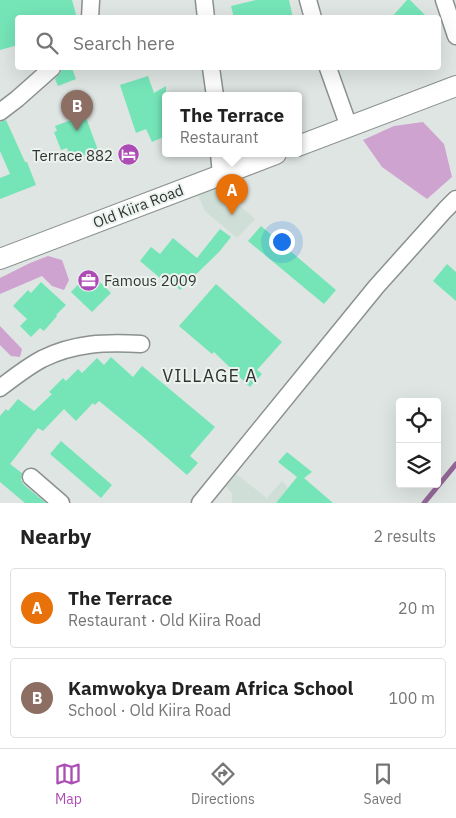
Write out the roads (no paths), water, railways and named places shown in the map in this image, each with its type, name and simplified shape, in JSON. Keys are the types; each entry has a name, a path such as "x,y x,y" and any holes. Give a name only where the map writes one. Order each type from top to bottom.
{"street":[{"path":"90,15 91,0"},
{"path":"204,0 206,15"},
{"path":"308,0 312,15"},
{"path":"444,0 456,36"},
{"path":"0,112 50,70"},
{"path":"211,70 214,92"},
{"path":"329,70 348,127"},
{"path":"302,144 456,86"},
{"path":"219,157 221,174"},
{"name":"Old Kiira Road","path":"0,259 268,157"},
{"path":"200,503 376,288 456,199"},
{"path":"0,388 40,360 58,351 92,344 141,344"},
{"path":"31,477 61,503"}],"waterway":[{"path":"424,503 456,464"}],"place":[{"name":"Kamwokya Dream Africa School","path":"77,131"},
{"name":"Terrace 882","path":"129,155"},
{"name":"The Terrace","path":"232,215"},
{"name":"Famous 2009","path":"88,280"}],"district":[{"name":"VILLAGE A","path":"210,375"}]}
